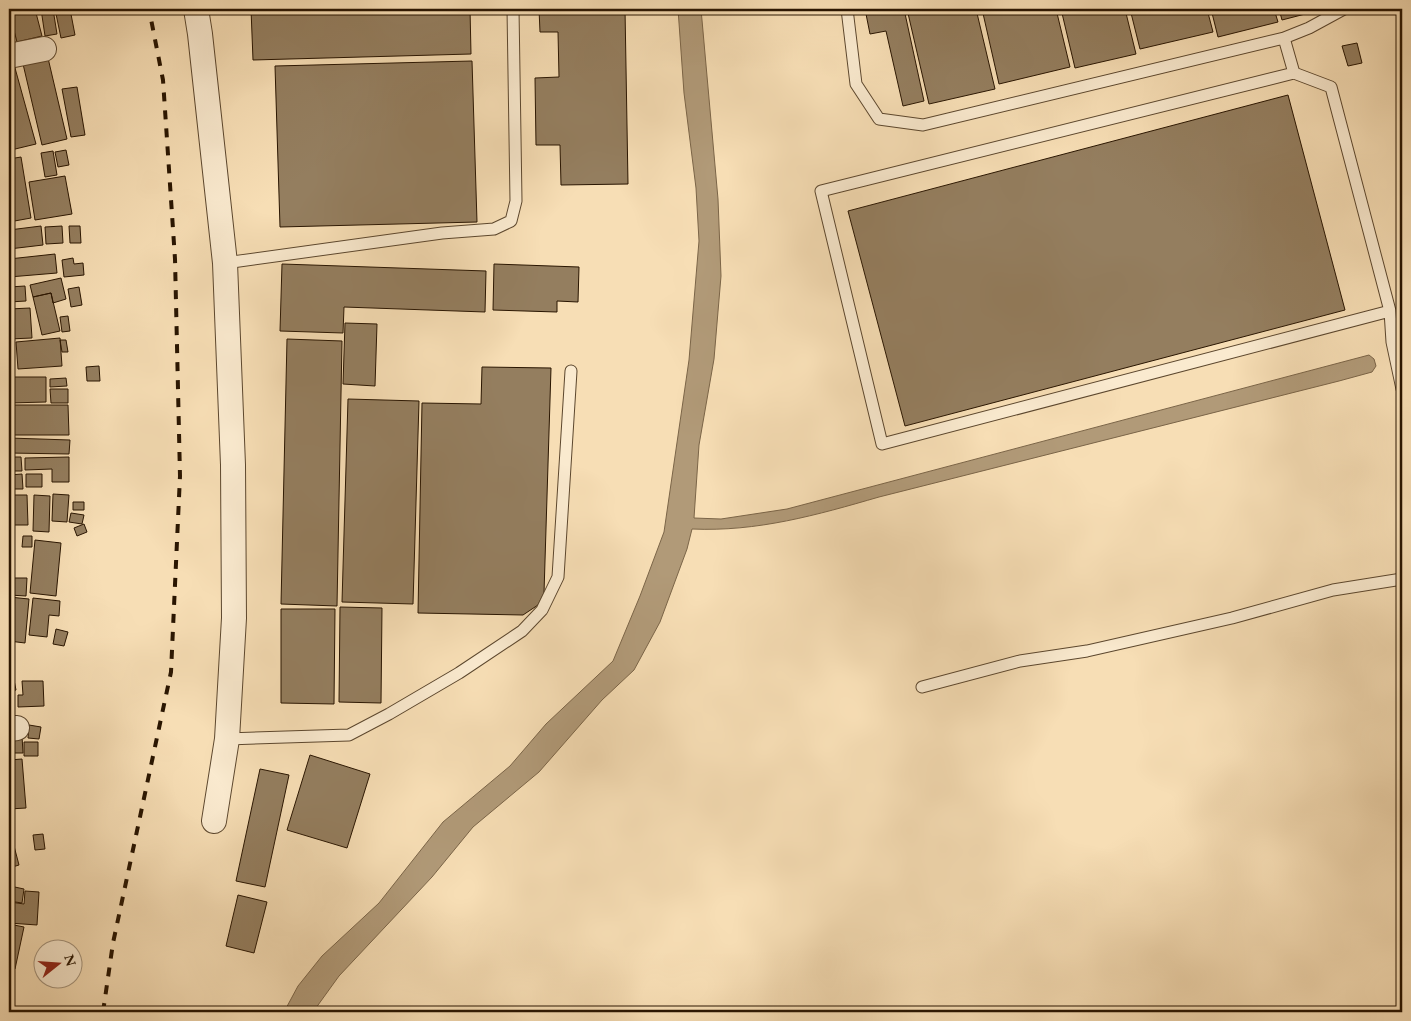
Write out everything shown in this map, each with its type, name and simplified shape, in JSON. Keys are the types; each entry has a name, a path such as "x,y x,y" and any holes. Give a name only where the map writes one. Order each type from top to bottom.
{"street":[{"path":"196,9 225,263 233,465 234,618 227,739 214,821"},
{"path":"9,56 44,49"}],"lane":[{"path":"225,263 442,233 494,229 511,221 516,200 513,9"},
{"path":"847,9 856,84 878,119 923,125 1284,38 1309,28 1332,12 1344,9"},
{"path":"1284,38 1294,73"},
{"path":"1390,311 882,444 821,191 1294,73 1331,88 1390,311 1392,342 1402,389"},
{"path":"227,739 349,734 389,714 459,673 522,631 542,610 558,577 571,371"},
{"path":"922,687 1020,661 1088,651 1232,618 1333,590 1402,578"}],"shaded area":[{"path":"678,9 701,9 718,199 721,276 714,359 699,445 694,518 721,519 787,509 1369,355 1374,359 1376,366 1372,372 1339,381 810,516 740,528 692,529 687,549 660,622 634,670 602,700 539,772 473,827 432,877 339,976 313,1012 284,1012 298,986 322,956 379,903 443,822 510,766 546,724 613,661 640,596 664,532 689,360 699,241 696,188 684,93"}],"building":[{"path":"35,9 42,36 17,42 10,15"},
{"path":"41,9 53,9 57,34 45,36"},
{"path":"55,9 70,9 75,35 61,38"},
{"path":"251,9 470,9 471,54 253,60"},
{"path":"539,9 625,9 628,184 561,185 560,145 536,145 535,78 559,77 558,32 540,32"},
{"path":"865,9 904,9 924,101 903,106 886,31 870,34"},
{"path":"907,9 976,9 995,89 929,104"},
{"path":"982,9 1056,9 1070,67 999,84"},
{"path":"1061,9 1125,9 1136,54 1075,68"},
{"path":"1130,9 1207,9 1213,32 1140,49"},
{"path":"1211,9 1274,9 1278,22 1218,37"},
{"path":"1279,9 1308,9 1309,13 1282,20"},
{"path":"12,26 14,42 9,42 9,27"},
{"path":"1357,43 1362,63 1348,66 1342,46"},
{"path":"48,58 67,139 42,145 23,64"},
{"path":"472,61 477,222 280,227 275,66"},
{"path":"15,68 36,144 11,150 9,142 9,70"},
{"path":"77,87 85,135 71,137 62,89"},
{"path":"1288,95 1345,310 905,426 848,211"},
{"path":"66,150 69,165 58,167 55,152"},
{"path":"53,151 57,175 45,177 41,153"},
{"path":"21,157 31,218 9,222 9,159"},
{"path":"65,176 72,214 35,220 29,182"},
{"path":"41,226 43,245 9,249 9,230"},
{"path":"62,226 63,243 46,244 45,227"},
{"path":"69,226 80,226 81,243 70,243"},
{"path":"55,254 57,273 9,277 9,259"},
{"path":"73,258 74,264 83,263 84,275 64,277 62,260"},
{"path":"282,264 486,271 485,312 344,307 343,333 280,331"},
{"path":"494,264 579,267 578,302 557,301 557,312 493,310"},
{"path":"61,278 66,299 53,303 51,293 33,297 30,285"},
{"path":"25,286 26,301 9,302 9,287"},
{"path":"79,287 82,305 71,307 68,289"},
{"path":"51,293 60,331 42,335 33,297"},
{"path":"30,308 32,338 9,339 9,309"},
{"path":"68,316 70,331 62,332 60,317"},
{"path":"345,323 377,324 375,386 343,384"},
{"path":"60,338 62,366 18,369 16,342"},
{"path":"287,339 342,341 337,606 281,604"},
{"path":"60,340 66,340 68,352 62,352"},
{"path":"99,366 100,381 87,381 86,367"},
{"path":"482,367 551,368 544,593 538,605 523,615 418,613 422,403 481,404"},
{"path":"9,377 46,377 46,402 9,403"},
{"path":"66,378 67,386 50,387 50,379"},
{"path":"50,389 68,389 68,403 51,403"},
{"path":"348,399 419,401 413,604 342,602"},
{"path":"9,405 68,405 69,435 9,435"},
{"path":"9,438 70,440 69,454 9,453"},
{"path":"9,457 21,457 22,471 9,471"},
{"path":"69,457 69,482 52,482 52,469 25,470 25,458"},
{"path":"22,474 23,489 9,489 9,475"},
{"path":"26,474 42,474 42,487 26,487"},
{"path":"53,494 69,495 67,522 52,521"},
{"path":"11,495 27,495 28,525 12,525"},
{"path":"34,495 50,496 49,532 33,531"},
{"path":"73,502 84,502 84,510 73,510"},
{"path":"71,513 84,515 82,524 69,522"},
{"path":"84,524 87,532 77,536 74,528"},
{"path":"9,536 13,536 10,567 9,567"},
{"path":"23,536 32,536 32,547 22,547"},
{"path":"35,540 61,543 56,596 30,593"},
{"path":"9,578 27,578 26,596 9,595"},
{"path":"9,597 29,599 25,643 9,641"},
{"path":"33,598 60,601 59,616 49,615 47,637 29,635"},
{"path":"340,607 382,608 381,703 339,702"},
{"path":"281,609 335,609 334,704 281,703"},
{"path":"56,629 68,632 64,646 53,644"},
{"path":"9,675 13,675 16,690 9,692"},
{"path":"22,681 43,681 44,706 18,707 18,695 23,695"},
{"path":"29,725 41,727 39,739 28,738"},
{"path":"9,736 22,736 23,753 9,753"},
{"path":"24,742 38,742 38,756 24,756"},
{"path":"310,755 370,774 347,848 287,830"},
{"path":"22,759 26,808 9,809 9,760"},
{"path":"260,769 289,775 265,887 236,881"},
{"path":"43,834 45,849 35,850 33,835"},
{"path":"14,846 19,865 9,868 9,847"},
{"path":"10,886 24,889 22,903 9,901"},
{"path":"25,891 39,892 37,925 9,923 10,902 24,904"},
{"path":"238,895 267,902 254,953 226,946"},
{"path":"9,924 24,927 15,969 9,967"}],"railway":[{"path":"103,1012 113,943 171,672 180,476 175,259 163,80 149,9"}]}
